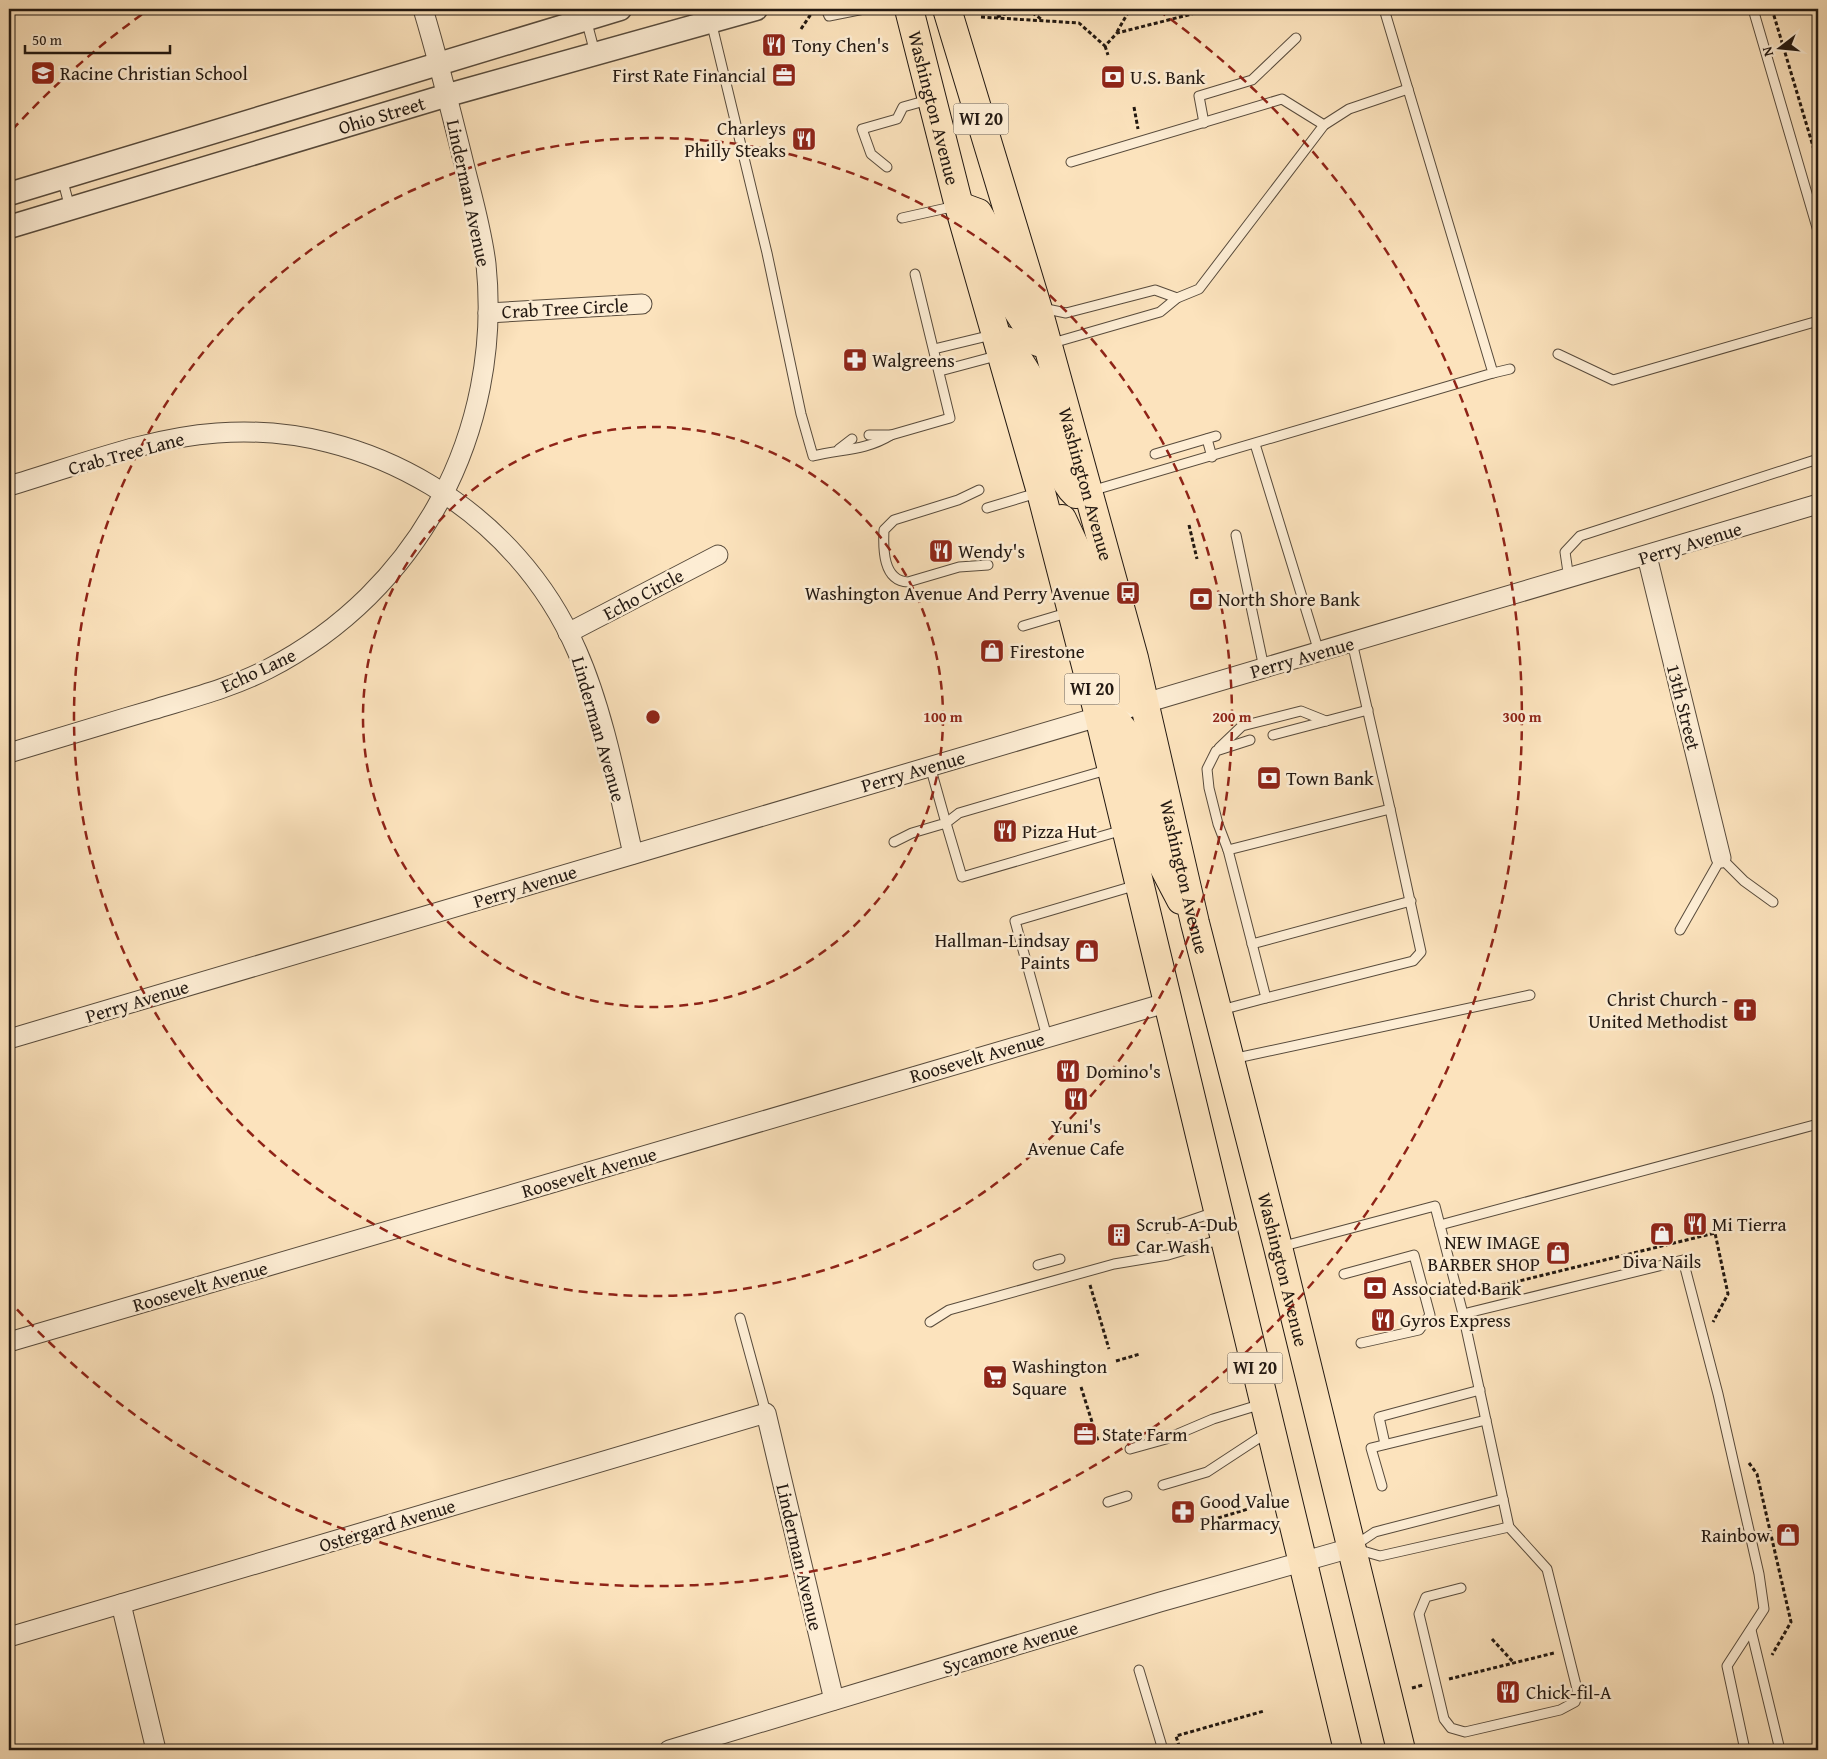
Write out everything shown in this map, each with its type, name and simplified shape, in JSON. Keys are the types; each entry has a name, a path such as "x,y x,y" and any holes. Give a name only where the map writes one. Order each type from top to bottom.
{"main road":[{"name":"Washington Avenue","path":"909,9 959,206 1041,492 1101,716 1138,885 1169,1002 1348,1750"},
{"name":"Washington Avenue","path":"947,9 1037,306 1134,658 1216,1011 1278,1247 1400,1750"},
{"path":"959,206 978,213 986,227 1003,288 1049,354"},
{"path":"995,335 1022,365 1044,408 1066,485 1076,494 1088,492"},
{"path":"1041,492 1064,522 1077,552 1113,674 1122,691 1130,700 1144,705"},
{"path":"1101,716 1116,721 1125,732 1150,841 1195,923"}],"street":[{"name":"Linderman Avenue","path":"423,9 448,95 480,229 486,263 488,313 484,368 478,403 465,445 444,493 484,523 507,545 546,595 568,633 589,680 598,711 632,854"},
{"name":"Ohio Street","path":"9,194 620,9"},
{"name":"Ohio Street","path":"9,227 448,95 711,20 756,9"},
{"name":"Crab Tree Circle","path":"488,313 642,304"},
{"name":"Crab Tree Lane","path":"9,486 155,442 218,433 250,432 282,434 345,446 404,470 444,493"},
{"name":"Echo Lane","path":"9,753 235,684 298,652 327,633 379,586 422,531 444,493"},
{"name":"Perry Avenue","path":"9,1039 930,766 1144,705 1818,504"},
{"name":"Echo Circle","path":"568,633 718,555"},
{"name":"13th Street","path":"1647,556 1720,858"},
{"name":"Roosevelt Avenue","path":"9,1342 1169,1002"},
{"name":"Linderman Avenue","path":"766,1413 834,1700"},
{"name":"Ostergard Avenue","path":"9,1637 766,1413"},
{"name":"Sycamore Avenue","path":"669,1750 1304,1560 1351,1548"},
{"path":"121,1604 156,1750"}],"lane":[{"path":"828,13 864,9"},
{"path":"1384,9 1494,373"},
{"path":"1752,9 1818,231"},
{"path":"586,20 595,53"},
{"path":"711,20 778,306 801,414 813,456 839,449 853,450 875,445 891,435 950,418 915,274"},
{"path":"1204,123 1199,96 1252,80 1296,38"},
{"path":"1049,354 1160,312 1177,298 1200,289 1324,125 1349,109 1408,89"},
{"path":"887,167 870,154 862,129 897,118 903,107 931,99"},
{"path":"1071,162 1282,99 1324,125"},
{"path":"62,178 70,208"},
{"path":"902,218 959,206"},
{"path":"1037,306 1066,313 1155,290 1177,298"},
{"path":"1558,354 1613,380 1818,321"},
{"path":"934,350 995,335"},
{"path":"940,371 995,335"},
{"path":"1088,492 1510,369"},
{"path":"870,435 891,435"},
{"path":"1155,454 1211,437 1212,457"},
{"path":"839,449 852,439"},
{"path":"1255,444 1319,652"},
{"path":"1569,579 1565,552 1580,536 1818,459"},
{"path":"979,490 958,500 894,520 884,530 885,558 891,575 899,582 908,582 958,567 988,565"},
{"path":"987,508 1041,492"},
{"path":"1236,534 1264,668"},
{"path":"1023,626 1072,612"},
{"path":"1216,1011 1413,961 1421,952 1352,642"},
{"path":"1273,735 1368,710"},
{"path":"1266,998 1228,850 1218,824 1207,769 1216,751 1242,726 1301,711 1326,721"},
{"path":"1216,751 1250,740"},
{"path":"930,766 962,876 1126,830"},
{"path":"894,842 912,833 946,823 959,813 1112,769"},
{"path":"1228,850 1390,809"},
{"path":"1680,930 1720,858 1744,881 1773,902"},
{"path":"1047,1037 1015,921 1138,885"},
{"path":"1252,944 1411,901"},
{"path":"1229,1060 1530,996"},
{"path":"1440,1225 1818,1124"},
{"path":"1278,1247 1436,1206 1463,1314 1509,1527 1547,1569 1578,1693 1575,1702 1560,1710 1465,1732 1450,1728 1444,1719 1418,1614 1426,1597 1460,1588"},
{"path":"1168,1228 1218,1211"},
{"path":"930,1322 949,1310 1114,1264 1168,1255 1225,1238"},
{"path":"1344,1274 1414,1255 1430,1316 1419,1330 1361,1343"},
{"path":"1038,1266 1060,1259"},
{"path":"1463,1314 1683,1260 1718,1394 1760,1574 1764,1609 1727,1666 1745,1750"},
{"path":"740,1318 766,1413"},
{"path":"1385,1444 1379,1417 1480,1390"},
{"path":"1130,1449 1264,1403"},
{"path":"1382,1486 1371,1448 1486,1420"},
{"path":"1163,1485 1207,1472 1270,1430"},
{"path":"1108,1502 1127,1496"},
{"path":"1351,1548 1375,1532 1503,1499"},
{"path":"1351,1548 1380,1556 1509,1527"},
{"path":"1751,1630 1780,1750"},
{"path":"1140,1670 1163,1750"}],"path":[{"path":"994,18 1012,9"},
{"path":"1027,9 1042,19"},
{"path":"1105,46 1117,33 1130,9"},
{"path":"1772,9 1818,162"},
{"path":"801,29 811,14"},
{"path":"1117,33 1192,14"},
{"path":"981,17 1042,19 1079,23 1105,46 1108,55"},
{"path":"1134,107 1137,123"},
{"path":"1188,525 1197,559"},
{"path":"1472,1292 1715,1233 1728,1294 1713,1320 1715,1330"},
{"path":"1089,1279 1108,1349"},
{"path":"1116,1361 1140,1354"},
{"path":"1081,1387 1098,1441"},
{"path":"1747,1460 1757,1474 1791,1622 1772,1654 1774,1663"},
{"path":"1218,1518 1265,1504"},
{"path":"1492,1639 1514,1663"},
{"path":"1446,1680 1487,1672 1514,1663 1568,1650"},
{"path":"1412,1688 1424,1685"},
{"path":"1180,1749 1176,1736 1264,1711"}],"place":[{"name":"Tony Chen's","path":"774,45"},
{"name":"Racine Christian School","path":"43,73"},
{"name":"First Rate Financial","path":"784,75"},
{"name":"U.S. Bank","path":"1113,77"},
{"name":"Charleys Philly Steaks","path":"804,139"},
{"name":"Walgreens","path":"855,360"},
{"name":"Wendy's","path":"941,551"},
{"name":"Washington Avenue And Perry Avenue","path":"1128,593"},
{"name":"North Shore Bank","path":"1201,599"},
{"name":"Firestone","path":"992,651"},
{"name":"Town Bank","path":"1269,778"},
{"name":"Pizza Hut","path":"1005,831"},
{"name":"Hallman-Lindsay Paints","path":"1087,951"},
{"name":"Christ Church - United Methodist","path":"1745,1010"},
{"name":"Domino's","path":"1068,1071"},
{"name":"Yuni's Avenue Cafe","path":"1076,1099"},
{"name":"Mi Tierra","path":"1695,1224"},
{"name":"Diva Nails","path":"1662,1234"},
{"name":"Scrub-A-Dub Car Wash","path":"1119,1235"},
{"name":"NEW IMAGE BARBER SHOP","path":"1558,1253"},
{"name":"Associated Bank","path":"1375,1288"},
{"name":"Gyros Express","path":"1383,1320"},
{"name":"Washington Square","path":"995,1377"},
{"name":"State Farm","path":"1085,1434"},
{"name":"Good Value Pharmacy","path":"1183,1512"},
{"name":"Rainbow","path":"1788,1535"},
{"name":"Chick-fil-A","path":"1508,1692"}]}
